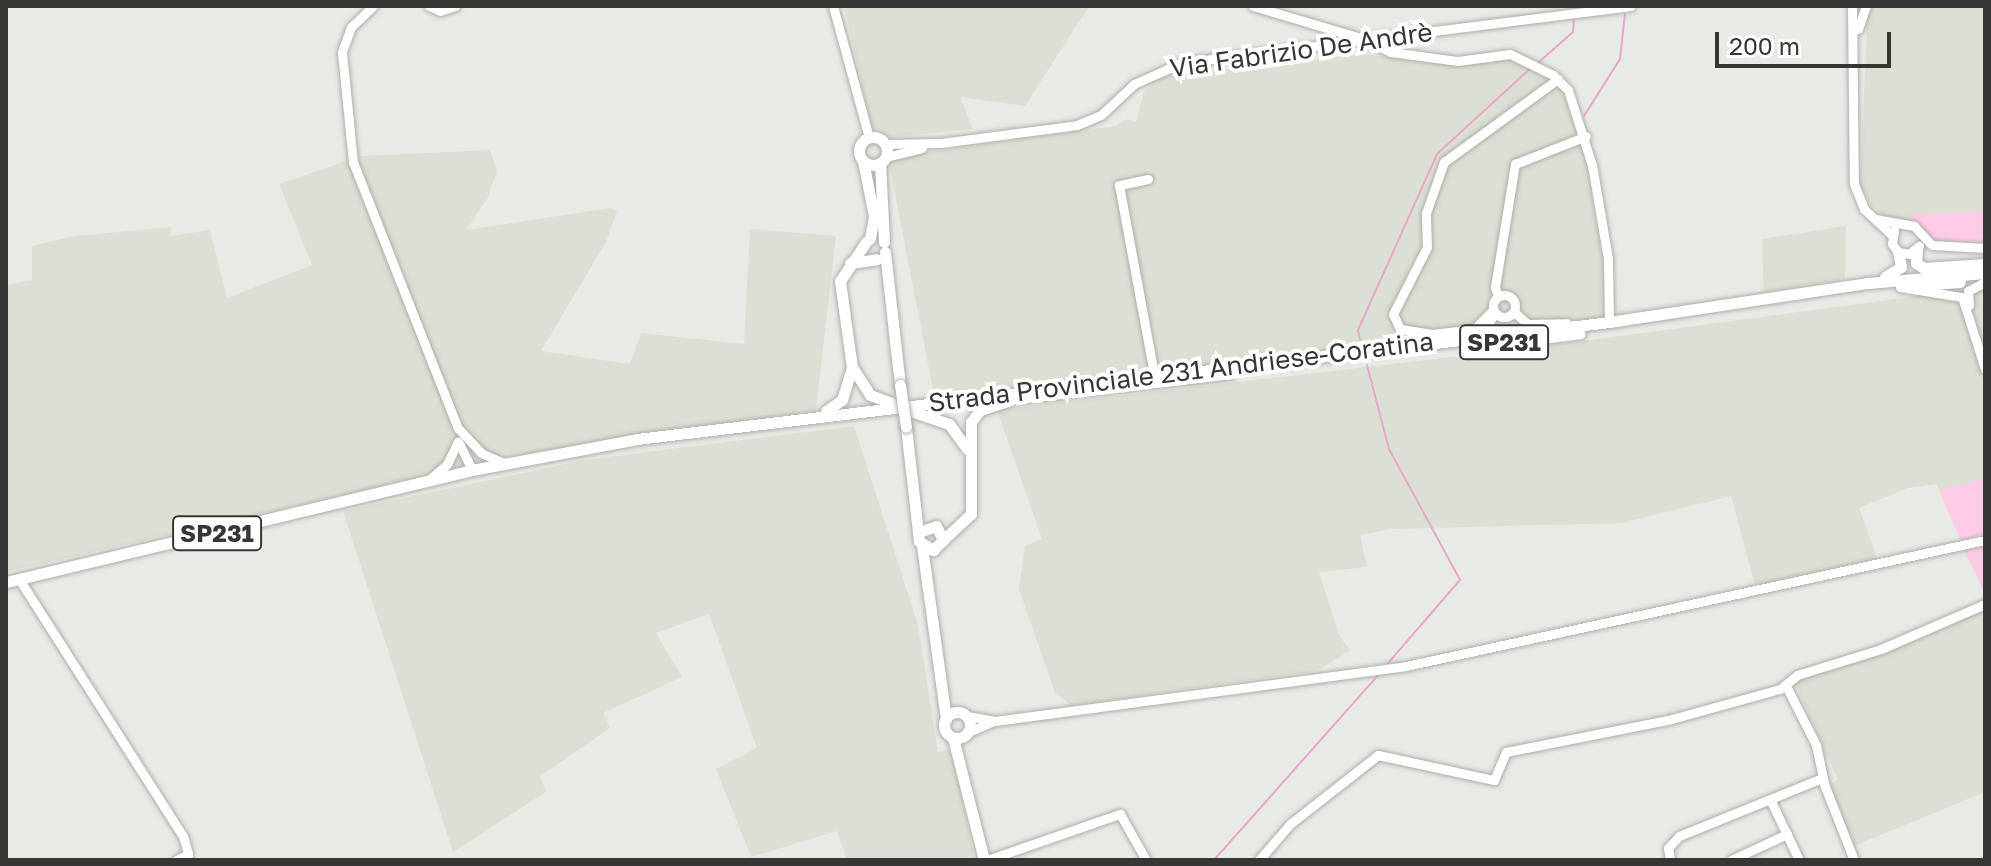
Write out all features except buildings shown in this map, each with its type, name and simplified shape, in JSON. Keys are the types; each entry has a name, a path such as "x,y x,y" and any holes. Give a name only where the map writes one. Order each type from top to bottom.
{"main road":[{"path":"962,735 946,732 916,497 906,427 900,385 886,283 879,253 884,155 869,138 859,148 874,216 868,241 840,281 852,367 870,395 890,403 914,407 949,424 968,452"},
{"path":"863,161 884,155"},
{"path":"868,241 879,253"},
{"path":"868,241 879,253"},
{"path":"1919,245 1916,263 1924,268 1985,264"},
{"path":"1868,283 1898,271 1898,252"},
{"path":"850,264 879,253"},
{"name":"Strada Provinciale 231 Andriese-Coratina","path":"520,461 1154,374 1578,326 1868,283 1985,273"},
{"name":"Strada Provinciale 231 Andriese-Coratina","path":"6,582 472,470 808,416 1023,397 1559,336 1900,287 1985,281"},
{"path":"808,416 842,400 852,367"},
{"path":"922,546 964,523 974,503 968,436 978,412 1023,397"},
{"path":"916,497 939,537 927,581"},
{"path":"919,532 939,537"},
{"path":"941,690 964,714 960,762 986,860"},
{"path":"946,719 964,714"}],"street":[{"path":"373,6 351,27 342,52 353,162 458,428 470,445 506,464"},
{"path":"429,6 440,11 455,6"},
{"path":"833,6 869,138"},
{"path":"1253,6 1364,39 1391,52 1458,61 1510,54 1536,64 1558,79 1568,90 1586,136 1608,259 1609,322"},
{"name":"Via Fabrizio De Andrè","path":"884,155 941,143 1077,125 1101,115 1147,76 1181,63 1630,6"},
{"path":"1852,6 1857,36 1854,184 1872,218 1891,234 1898,252 1919,245 1985,248"},
{"path":"1857,36 1866,6"},
{"path":"1494,312 1474,329 1432,334 1400,329 1393,314 1427,247 1426,213 1444,162 1558,79"},
{"path":"1451,341 1484,330 1494,312 1498,297 1495,287 1515,164 1586,136"},
{"path":"1148,179 1119,185 1154,374"},
{"path":"1872,218 1914,226 1919,245"},
{"path":"1891,234 1899,225"},
{"path":"1985,281 1968,291 1985,369"},
{"path":"1900,287 1959,295 1971,316"},
{"path":"1498,297 1510,297 1514,312 1528,324 1578,326"},
{"path":"1494,312 1505,318 1514,312"},
{"path":"458,428 458,441 472,470"},
{"path":"427,481 445,466 458,441"},
{"path":"470,445 472,470"},
{"path":"962,735 995,721 1492,651 1985,540"},
{"path":"19,579 183,836 188,854 176,860"},
{"path":"1259,860 1290,824 1378,755 1494,780 1506,752 1668,720 1786,686 1797,675 1881,649 1985,604"},
{"path":"1786,686 1816,745 1822,778 1854,860"},
{"path":"964,714 995,721"},
{"path":"1670,859 1668,848 1679,836 1822,778"},
{"path":"1770,799 1799,860"},
{"path":"986,860 1120,814 1146,860"},
{"path":"1736,859 1787,834"}],"shaded area":[{"path":"844,6 1089,6 1025,106 960,97 973,129 891,137 871,125"},
{"path":"1868,6 1985,6 1985,240 1924,234 1909,220 1887,218 1871,205 1860,184"},
{"path":"1364,54 1446,65 1515,59 1563,90 1583,144 1603,262 1604,317 934,395 889,163 896,157 1115,126 1127,119 1136,122 1144,92 1159,77"},
{"path":"490,150 497,171 487,199 466,230 610,208 617,211 606,242 541,351 630,364 641,333 744,344 750,229 836,236 816,410 507,457 6,572 6,285 32,280 32,246 75,236 171,227 170,236 210,230 227,298 312,265 279,184 362,156"},
{"path":"1985,212 1985,242 1933,242 1909,220 1910,214"},
{"path":"1846,226 1845,279 1764,292 1762,239"},
{"path":"1985,287 1985,478 1939,490 1936,484 1908,488 1859,508 1877,558 1755,585 1731,496 1622,523 1391,529 1360,535 1367,567 1319,572 1339,635 1350,651 1316,671 1071,705 1055,693 1019,589 1025,546 1042,539 997,410 1538,347"},
{"path":"854,426 918,625 938,752 948,750 958,776 974,858 847,860 837,831 751,857 716,769 757,748 709,614 656,633 682,677 603,713 610,728 540,776 546,792 453,852 343,511 584,460"},
{"path":"1985,478 1985,534 1960,540 1939,490"},
{"path":"1985,543 1985,594 1963,548"},
{"path":"1985,606 1985,792 1854,846 1828,784 1838,780 1794,681 1953,624"}],"waterway":[{"path":"1584,116 1620,59 1625,14"},
{"path":"1539,62 1573,32 1574,18"},
{"path":"1361,345 1358,330 1437,154 1531,68"},
{"path":"1367,365 1389,449 1460,580 1388,663"},
{"path":"1214,860 1379,674"}]}
